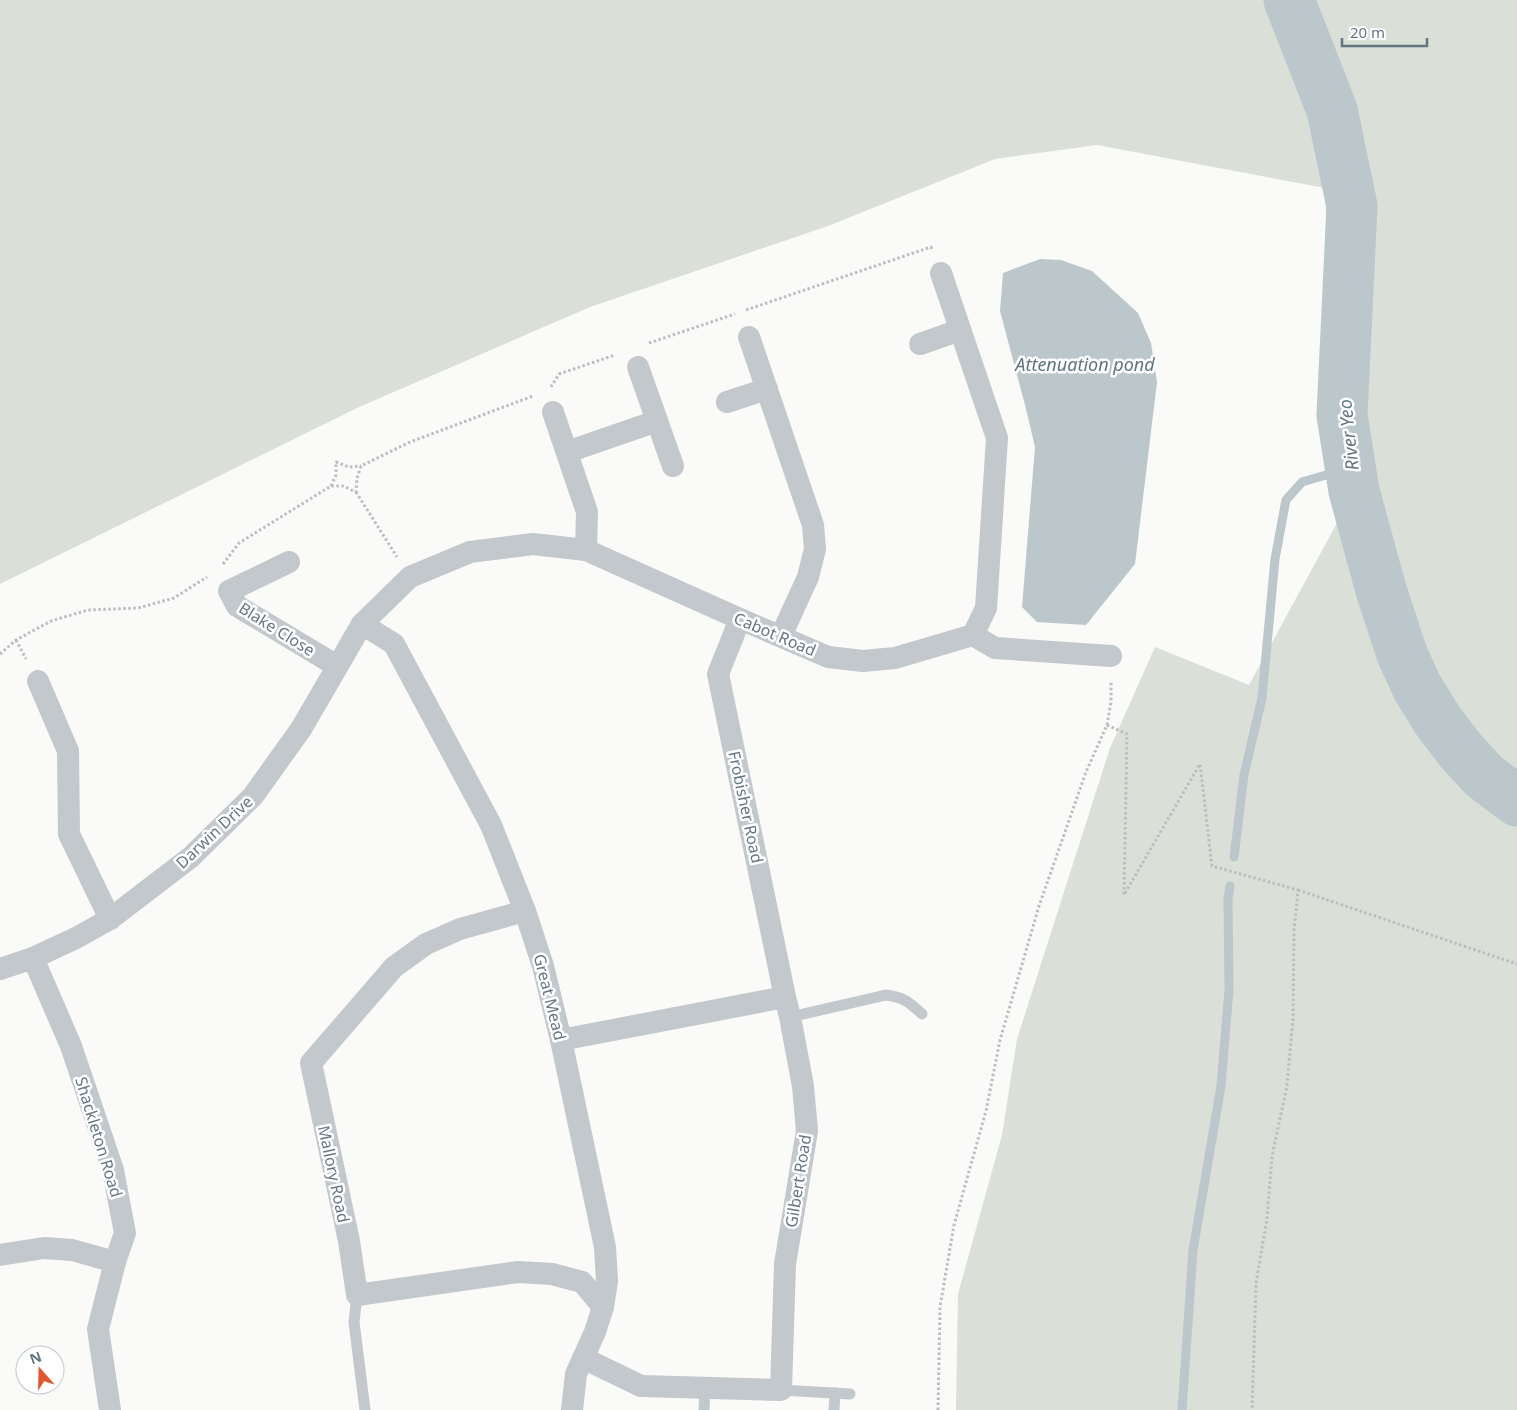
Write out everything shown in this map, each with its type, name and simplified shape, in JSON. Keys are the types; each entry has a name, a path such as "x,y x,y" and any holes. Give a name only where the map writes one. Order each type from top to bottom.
{"street":[{"path":"941,273 997,438 986,608 973,634 995,648 1111,656"},
{"path":"920,344 960,330"},
{"path":"749,337 814,526 815,550 808,577 781,636"},
{"path":"633,355 673,466"},
{"path":"727,402 767,389"},
{"path":"553,412 587,512 586,550"},
{"path":"567,452 657,421"},
{"name":"Cabot Road","path":"362,624 410,577 470,552 534,544 586,550 828,657 862,661 895,658 973,634"},
{"name":"Blake Close","path":"289,562 229,591 237,606 336,666"},
{"name":"Frobisher Road","path":"740,619 718,674 788,1007"},
{"name":"Darwin Drive","path":"0,969 33,958 76,938 110,919 191,857 253,796 301,729 362,624"},
{"name":"Great Mead","path":"362,624 394,644 490,825 525,911 543,966 562,1040 605,1247 607,1281 603,1306 595,1332 576,1374 572,1410"},
{"path":"38,681 68,751 69,834 110,919"},
{"name":"Mallory Road","path":"357,1295 349,1240 311,1063 394,967 426,944 460,929 525,911"},
{"name":"Shackleton Road","path":"33,958 71,1046 113,1170 125,1233 115,1262 98,1329 110,1410"},
{"path":"562,1040 788,1007"},
{"name":"Gilbert Road","path":"781,1390 785,1264 807,1131 803,1086 788,1007"},
{"path":"0,1255 44,1248 72,1250 115,1262"},
{"path":"357,1295 518,1272 552,1274 582,1282 603,1306"},
{"path":"583,1358 641,1386 704,1399 781,1390"}],"lane":[{"path":"788,1007 886,996 908,1001 922,1014"},
{"path":"357,1295 354,1322 365,1410"},
{"path":"781,1390 850,1394"},
{"path":"834,1410 835,1393"}],"path":[{"path":"550,389 559,374 633,355 931,246 941,273"},
{"path":"331,486 336,475 336,462 349,467 361,466 410,442 541,392"},
{"path":"356,492 357,478 361,466"},
{"path":"219,570 239,543 331,486 343,486 356,492 410,577"},
{"path":"0,654 16,640 50,621 88,610 138,608 174,598 211,574"},
{"path":"938,1410 940,1306 954,1225 986,1111 1000,1040 1039,906 1086,772 1107,725 1111,702 1111,656"},
{"path":"1107,725 1127,734 1124,895 1200,764 1212,866 1298,890 1517,964"},
{"path":"1252,1410 1256,1283 1268,1219 1272,1156 1286,1086 1293,1019 1294,930 1298,890"}],"shaded area":[{"path":"0,0 1517,0 1517,1410 956,1410 958,1294 1002,1135 1017,1039 1110,748 1155,647 1249,685 1337,523 1325,188 1097,145 995,159 828,226 590,307 359,407 0,584"}],"water":[{"name":"Attenuation pond","path":"1040,259 1061,260 1092,271 1138,313 1151,343 1157,382 1135,564 1086,625 1037,622 1022,607 1035,447 1000,311 1003,273"}],"waterway":[{"name":"River Yeo","path":"1289,0 1332,110 1352,206 1342,415 1354,491 1381,590 1402,654 1417,687 1438,721 1461,751 1484,776 1517,801"},
{"path":"1234,857 1244,775 1262,698 1275,559 1286,500 1302,482 1350,468"},
{"path":"1182,1410 1193,1250 1221,1086 1229,990 1228,899 1230,886"}]}
